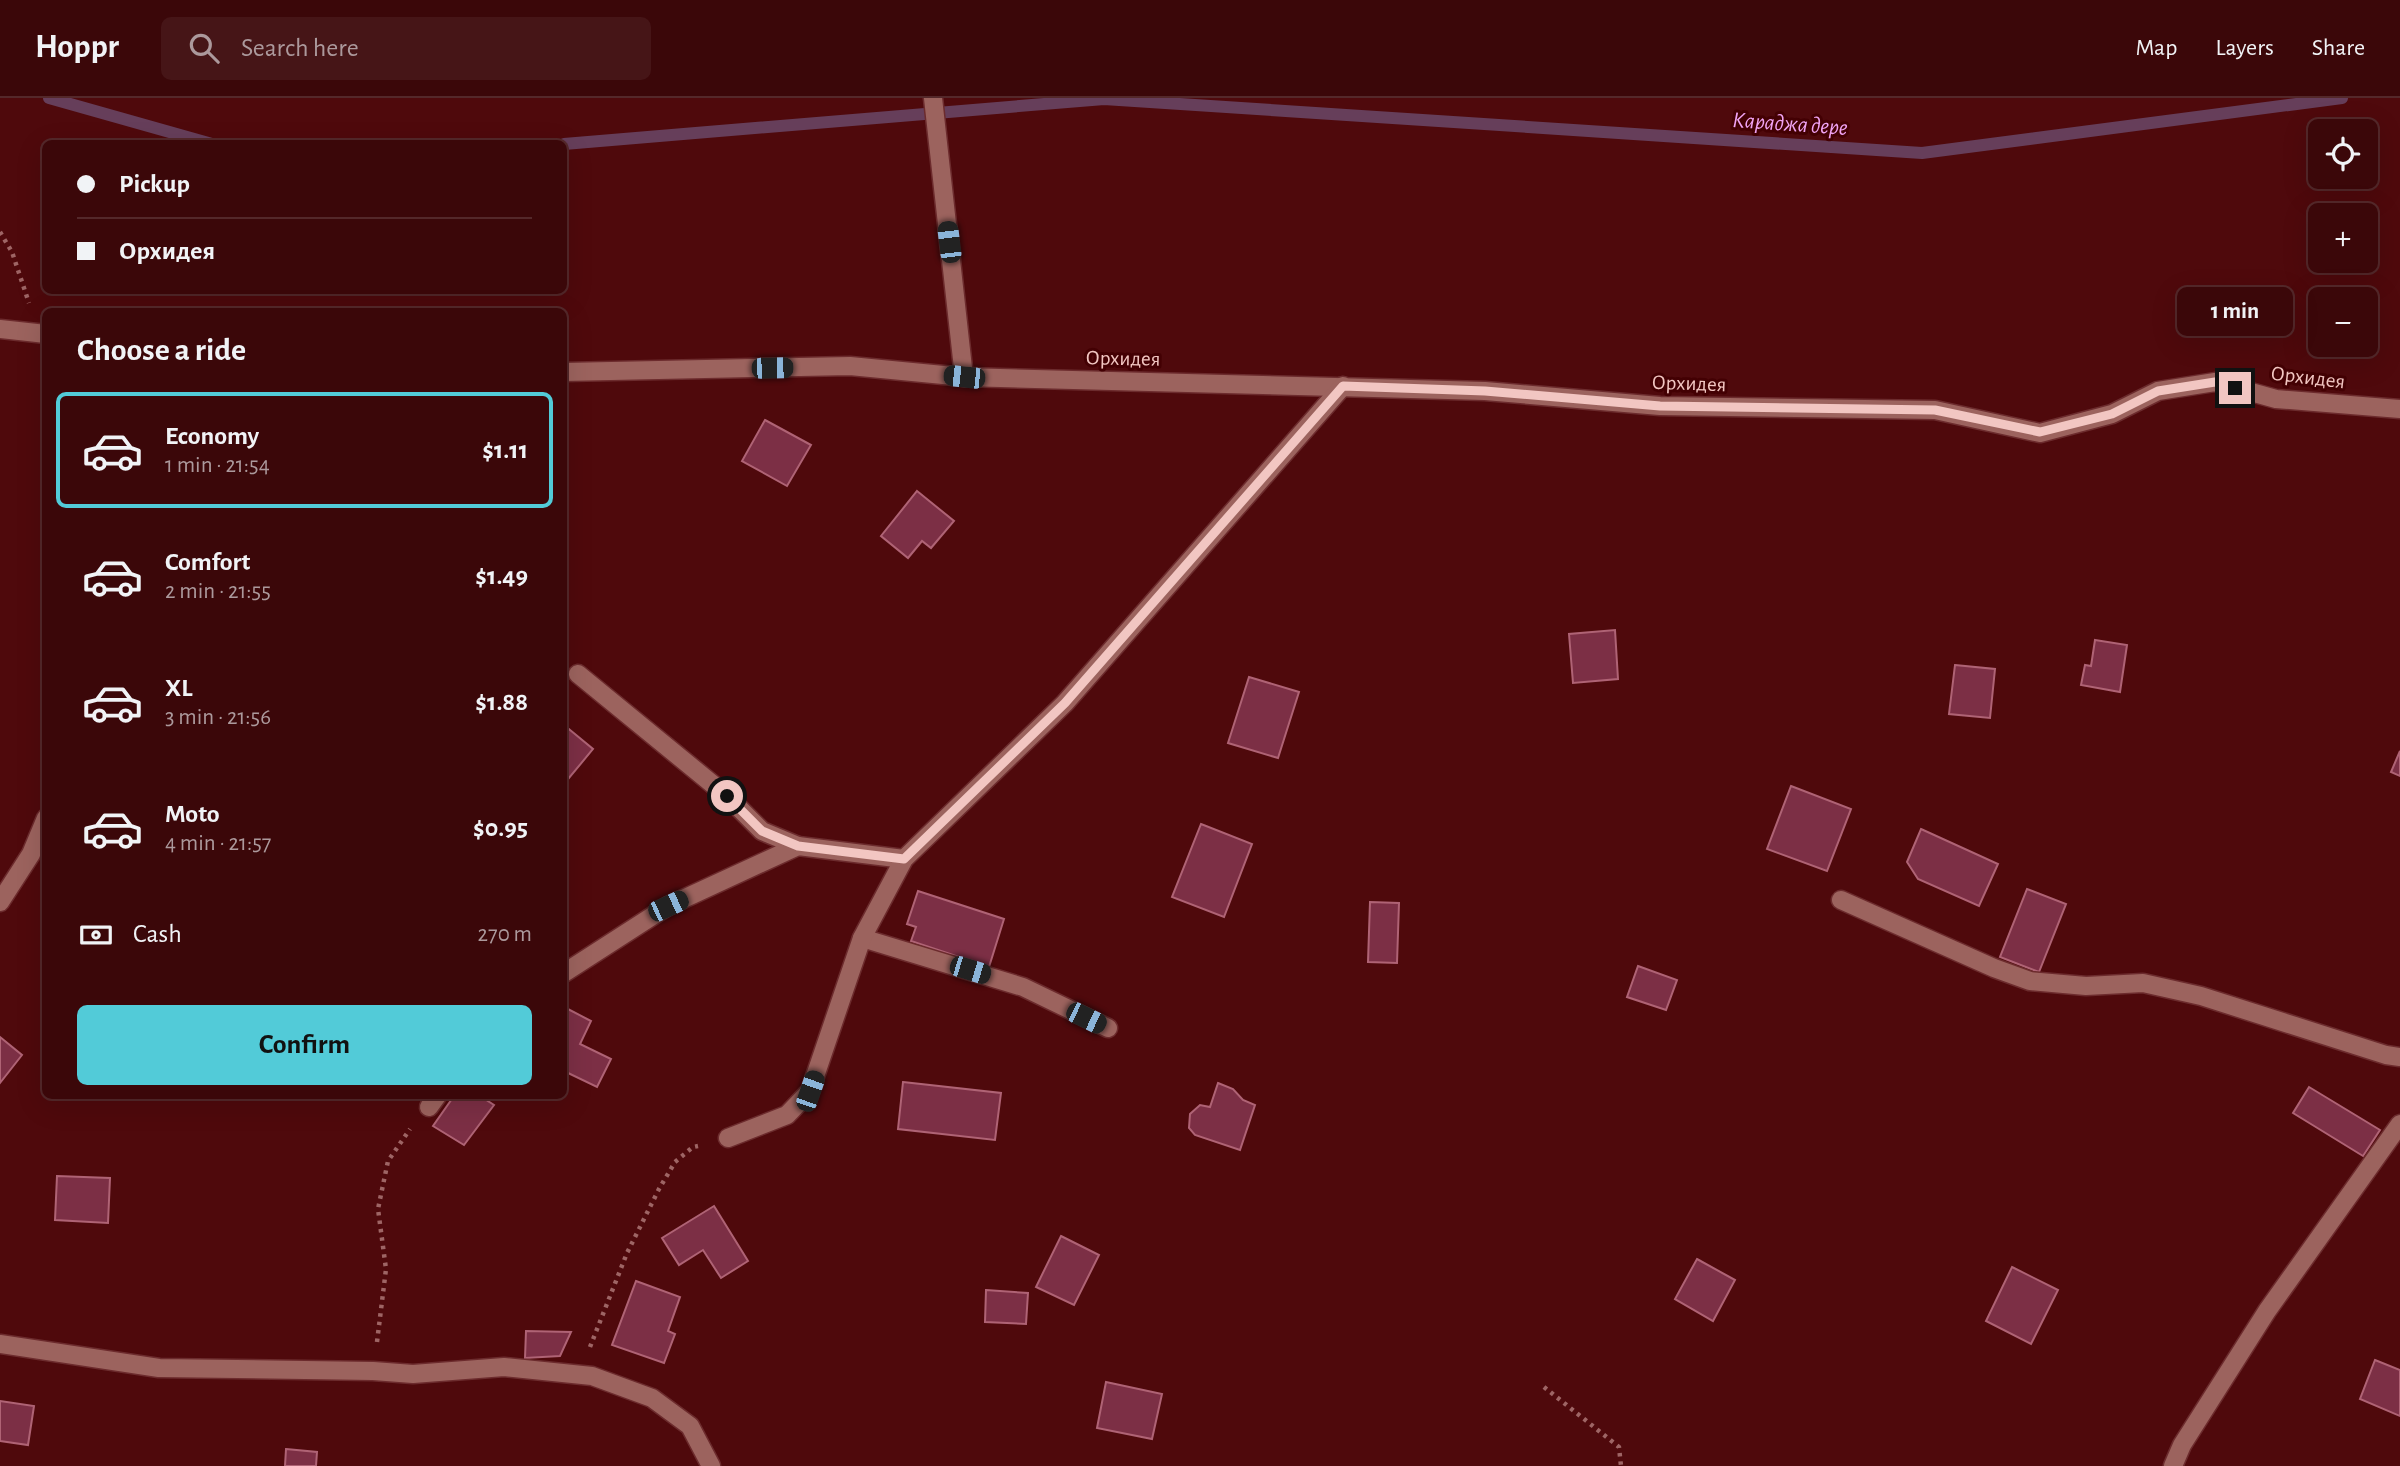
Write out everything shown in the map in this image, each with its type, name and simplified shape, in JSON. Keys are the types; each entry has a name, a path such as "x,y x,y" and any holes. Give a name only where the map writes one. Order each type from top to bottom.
{"street":[{"path":"933,98 964,377"},
{"path":"0,329 42,334"},
{"name":"Орхидея","path":"567,372 850,366 964,377 1485,391 1660,406 1935,410 2040,432 2112,414 2158,391 2215,382 2276,399 2400,409"},
{"path":"728,1138 787,1115 810,1091 862,938 904,859 1065,703 1343,386"},
{"path":"578,674 727,796 762,831 798,846 904,859"},
{"path":"0,902 32,854 42,828"},
{"path":"567,971 668,906 798,846"},
{"path":"1841,900 1994,968 2030,981 2086,986 2143,983 2201,996 2386,1055 2400,1057"},
{"path":"862,938 1023,987 1108,1028"},
{"path":"2173,1466 2182,1445 2267,1311 2400,1124"},
{"path":"0,1344 159,1368 414,1374 504,1367 585,1375 652,1398 690,1426 711,1466"}],"path":[{"path":"0,232 12,252 42,334"},
{"path":"373,1371 386,1269 378,1209 387,1161 433,1102"},
{"path":"585,1375 592,1341 627,1253 675,1162 693,1147 728,1138"},
{"path":"1544,1387 1619,1447 1621,1466"}],"building":[{"path":"765,420 811,445 787,486 742,461"},
{"path":"917,491 954,521 931,548 922,541 908,558 881,536"},
{"path":"1615,630 1618,679 1573,683 1569,634"},
{"path":"2095,640 2127,645 2120,692 2081,685 2085,665 2091,666"},
{"path":"1955,665 1995,669 1990,718 1949,714"},
{"path":"1249,677 1299,692 1278,758 1228,743"},
{"path":"567,727 593,749 567,780"},
{"path":"2400,751 2400,776 2391,772"},
{"path":"1791,786 1851,809 1827,871 1767,849"},
{"path":"1201,824 1252,844 1224,917 1172,897"},
{"path":"1921,829 1998,864 1979,906 1918,879 1907,862"},
{"path":"2027,889 2066,904 2039,972 2000,957"},
{"path":"918,891 1004,919 989,967 911,941 916,927 907,924"},
{"path":"1370,902 1399,903 1397,963 1368,962"},
{"path":"1638,966 1677,980 1666,1010 1627,997"},
{"path":"567,1009 591,1021 580,1044 611,1059 597,1087 567,1072"},
{"path":"0,1037 22,1055 0,1083"},
{"path":"903,1082 1001,1093 995,1140 898,1129"},
{"path":"1218,1083 1233,1089 1243,1100 1255,1105 1240,1150 1195,1135 1189,1128 1190,1114 1200,1105 1210,1107"},
{"path":"2309,1087 2380,1130 2363,1156 2293,1113"},
{"path":"452,1099 485,1099 494,1105 464,1145 433,1126"},
{"path":"57,1176 110,1178 108,1223 55,1220"},
{"path":"714,1206 748,1261 721,1278 703,1250 679,1265 662,1238"},
{"path":"1061,1236 1099,1255 1074,1305 1036,1287"},
{"path":"1697,1259 1735,1280 1713,1321 1675,1299"},
{"path":"2012,1267 2058,1290 2031,1344 1986,1321"},
{"path":"636,1281 680,1297 668,1331 675,1334 664,1363 612,1345"},
{"path":"986,1290 1028,1293 1026,1324 985,1322"},
{"path":"526,1331 571,1332 560,1356 525,1358"},
{"path":"2375,1360 2400,1370 2400,1416 2360,1399"},
{"path":"1106,1382 1162,1394 1152,1439 1097,1428"},
{"path":"0,1401 34,1406 28,1445 0,1441"},
{"path":"286,1449 317,1452 316,1466 285,1466"}],"waterway":[{"name":"Караджа дере","path":"49,98 198,140"},
{"name":"Караджа дере","path":"567,144 1104,99 1922,153 2342,98"}],"route":[{"path":"727,796 762,831 798,846 904,859 1065,703 1343,386 1485,391 1660,406 1935,410 2040,432 2112,414 2158,391 2215,382 2235,388"}]}
